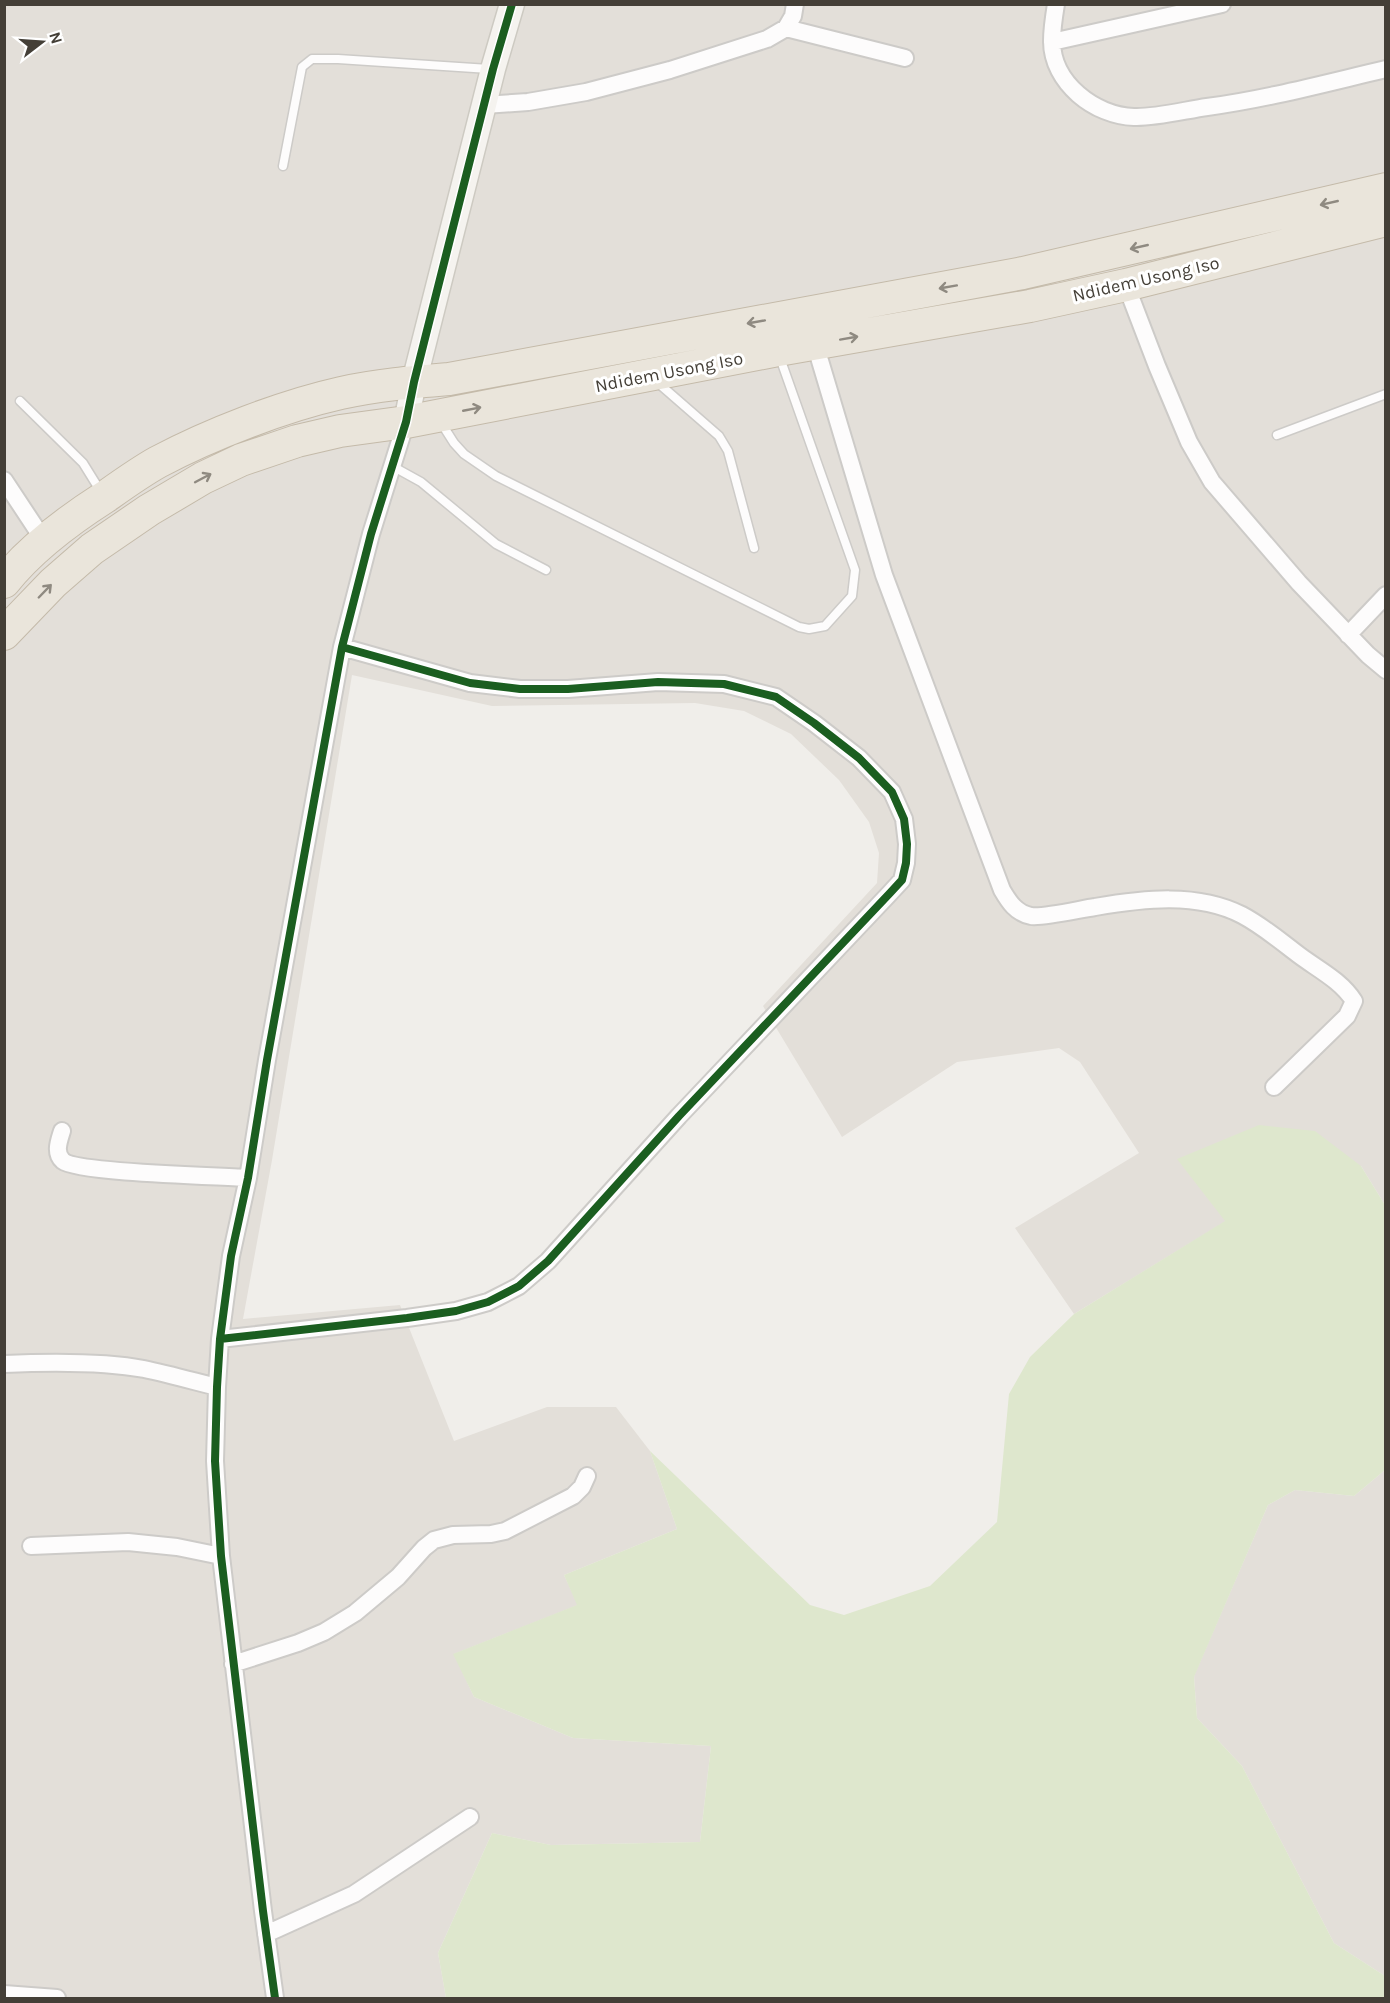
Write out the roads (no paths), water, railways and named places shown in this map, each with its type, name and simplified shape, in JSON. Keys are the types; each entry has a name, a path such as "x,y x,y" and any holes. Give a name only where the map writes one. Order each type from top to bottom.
{"highway":[{"name":"Ndidem Usong Iso","path":"4,582 14,569 72,518 156,463 206,439 277,412 341,393 449,379 1023,273 1386,189"},
{"name":"Ndidem Usong Iso","path":"4,634 53,583 92,549 149,510 203,478 241,460 297,441 340,431 406,422 778,350 1030,306 1126,285 1386,220"}],"street":[{"path":"275,1998 221,1556 215,1461 220,1339 231,1256 248,1178 267,1060 342,647 372,534 406,422 414,382 493,69 512,4"},
{"path":"484,105 528,102 586,92 670,70 767,39 786,28 793,16 795,4"},
{"path":"1056,4 1052,42 1055,58 1063,76 1077,94 1095,107 1115,115 1136,118 1235,104 1386,69"},
{"path":"1052,42 1222,4"},
{"path":"786,28 905,58"},
{"path":"1126,285 1185,431 1212,482 1299,583 1386,670"},
{"path":"815,344 884,575 1002,890 1010,904 1019,912 1033,916 1110,904 1180,898 1213,904 1241,915 1275,936 1345,988 1354,1001 1347,1016 1274,1087"},
{"path":"4,480 45,542"},
{"path":"1348,634 1386,595"},
{"path":"220,1339 456,1311 488,1302 519,1286 548,1261 679,1116 902,880 906,863 907,843 904,819 892,792 860,758 776,697 724,684 658,682 568,689 520,689 470,683 342,647"},
{"path":"62,1131 58,1149 61,1159 69,1164 110,1170 248,1178"},
{"path":"4,1364 90,1364 142,1369 217,1387"},
{"path":"233,1664 324,1632 354,1613 398,1577 423,1548 434,1540 453,1535 490,1534 504,1531 573,1496 582,1487 587,1476"},
{"path":"31,1546 128,1542 177,1547 221,1556"},
{"path":"266,1934 354,1894 470,1817"},
{"path":"4,1994 57,1998"}],"lane":[{"path":"283,166 302,67 312,60 338,59 493,69"},
{"path":"437,416 464,454 496,476 799,627 809,629 825,627 852,596 855,570 778,350"},
{"path":"650,376 718,436 728,451 754,548"},
{"path":"1276,435 1386,394"},
{"path":"20,401 83,463 104,497"},
{"path":"392,466 421,482 496,544 546,570"}]}
